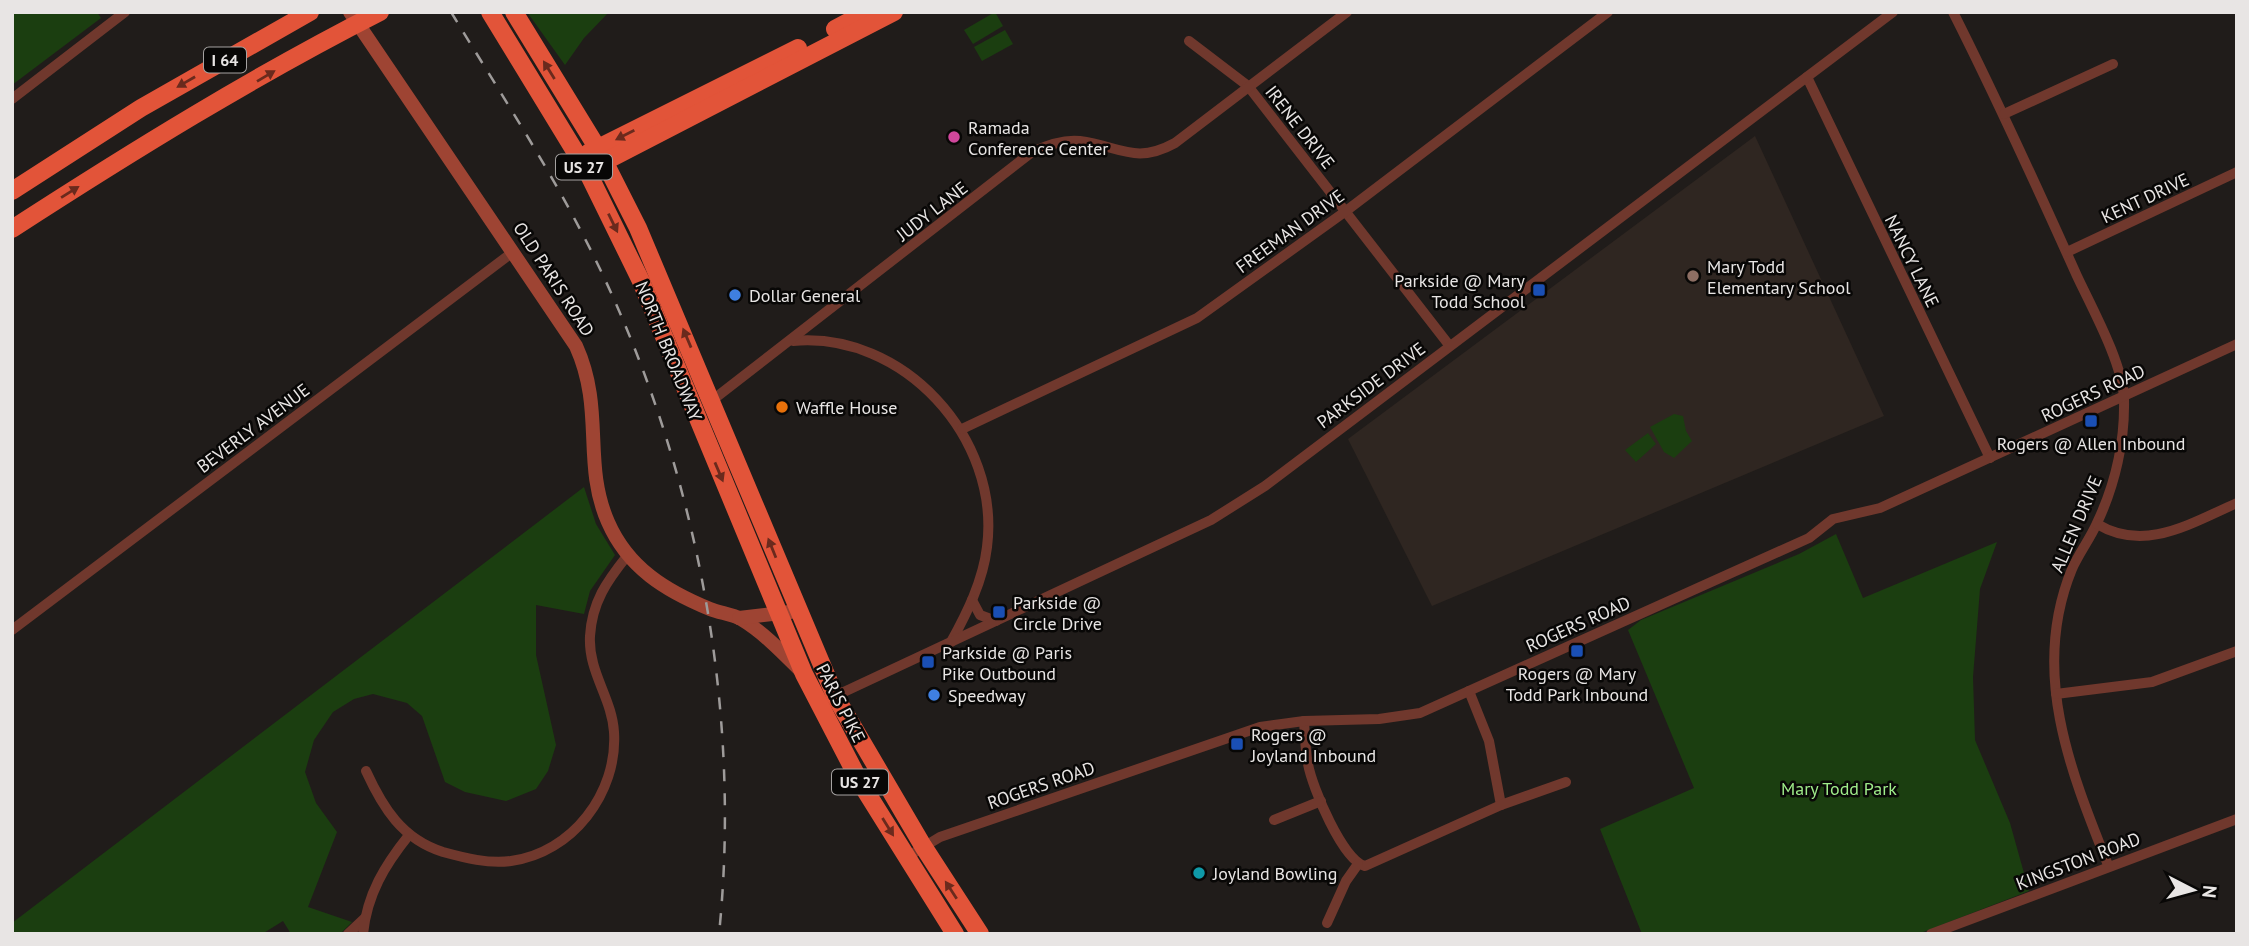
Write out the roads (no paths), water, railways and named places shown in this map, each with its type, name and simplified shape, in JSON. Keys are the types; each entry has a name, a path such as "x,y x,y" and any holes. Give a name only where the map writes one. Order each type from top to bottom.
{"highway":[{"name":"I 64","path":"12,191 141,108 310,12"},
{"name":"I 64","path":"12,229 332,37 380,12"},
{"name":"NORTH BROADWAY","path":"490,12 583,164 641,281 804,674 827,700"},
{"name":"NORTH BROADWAY","path":"514,12 601,155 658,272 798,611"},
{"path":"601,155 867,12"},
{"path":"583,164 894,12"},
{"name":"PARIS PIKE","path":"798,611 827,700 860,782 955,934"},
{"name":"PARIS PIKE","path":"827,700 980,934"}],"street":[{"path":"12,99 125,12"},
{"name":"OLD PARIS ROAD","path":"350,12 566,328 586,368 595,416 597,491 608,522 627,556 644,573 674,593 739,618 804,674"},
{"name":"JUDY LANE","path":"693,409 713,401 793,341 1032,152 1053,143 1080,141 1121,152 1145,155 1159,152 1175,143 1347,12"},
{"name":"FREEMAN DRIVE","path":"962,429 1197,318 1346,211 1608,12"},
{"name":"PARKSIDE DRIVE","path":"827,700 1211,520 1265,486 1893,12"},
{"name":"ALLEN DRIVE","path":"1953,12 2004,114 2108,344 2124,396 2122,438 2114,477 2097,524 2072,571 2055,626 2053,661 2065,754 2108,865"},
{"name":"IRENE DRIVE","path":"1189,41 1248,86 1449,345"},
{"path":"2004,114 2113,64"},
{"name":"NANCY LANE","path":"1807,77 1990,457"},
{"name":"KENT DRIVE","path":"2067,253 2237,172"},
{"name":"BEVERLY AVENUE","path":"12,630 513,252"},
{"path":"793,341 837,341 867,352 918,382 962,429 980,472 987,509 987,548 972,600 951,642"},
{"name":"ROGERS ROAD","path":"907,857 940,837 1260,727 1304,720 1379,719 1411,715 1809,538 1833,519 1880,508 2237,344"},
{"path":"2097,524 2112,533 2145,538 2177,529 2237,503"},
{"path":"366,771 388,812 409,835 431,848 464,858 510,861 547,849 588,815 605,786 614,749 611,712 593,669 590,651 592,619 601,591 627,556"},
{"path":"739,618 757,609 767,587"},
{"path":"972,600 980,615 997,621"},
{"path":"755,630 798,611"},
{"path":"739,618 780,618"},
{"path":"2056,694 2152,682 2237,651"},
{"path":"1469,691 1489,741 1501,805"},
{"path":"1304,720 1308,765 1321,801 1352,860 1365,866 1501,805 1566,782"},
{"path":"1274,820 1321,801"},
{"name":"KINGSTON ROAD","path":"1931,934 2108,865 2237,819"},
{"path":"363,934 365,917 377,881 409,835"},
{"path":"1326,923 1358,864"},
{"path":"348,934 365,917"}],"railway":[{"path":"451,12 566,203 600,269 634,347 663,427 686,509 704,593 717,678 724,764 724,849 719,934"}],"place":[{"name":"Ramada Conference Center","path":"954,137"},
{"name":"Mary Todd Elementary School","path":"1693,276"},
{"name":"Parkside @ Mary Todd School","path":"1539,290"},
{"name":"Dollar General","path":"735,295"},
{"name":"Waffle House","path":"782,407"},
{"name":"Rogers @ Allen Inbound","path":"2091,421"},
{"name":"Parkside @ Circle Drive","path":"999,612"},
{"name":"Rogers @ Mary Todd Park Inbound","path":"1577,651"},
{"name":"Parkside @ Paris Pike Outbound","path":"928,662"},
{"name":"Speedway","path":"934,695"},
{"name":"Rogers @ Joyland Inbound","path":"1237,744"},
{"name":"Joyland Bowling","path":"1199,873"}],"park label":[{"name":"Mary Todd Park","path":"1839,788"}]}
